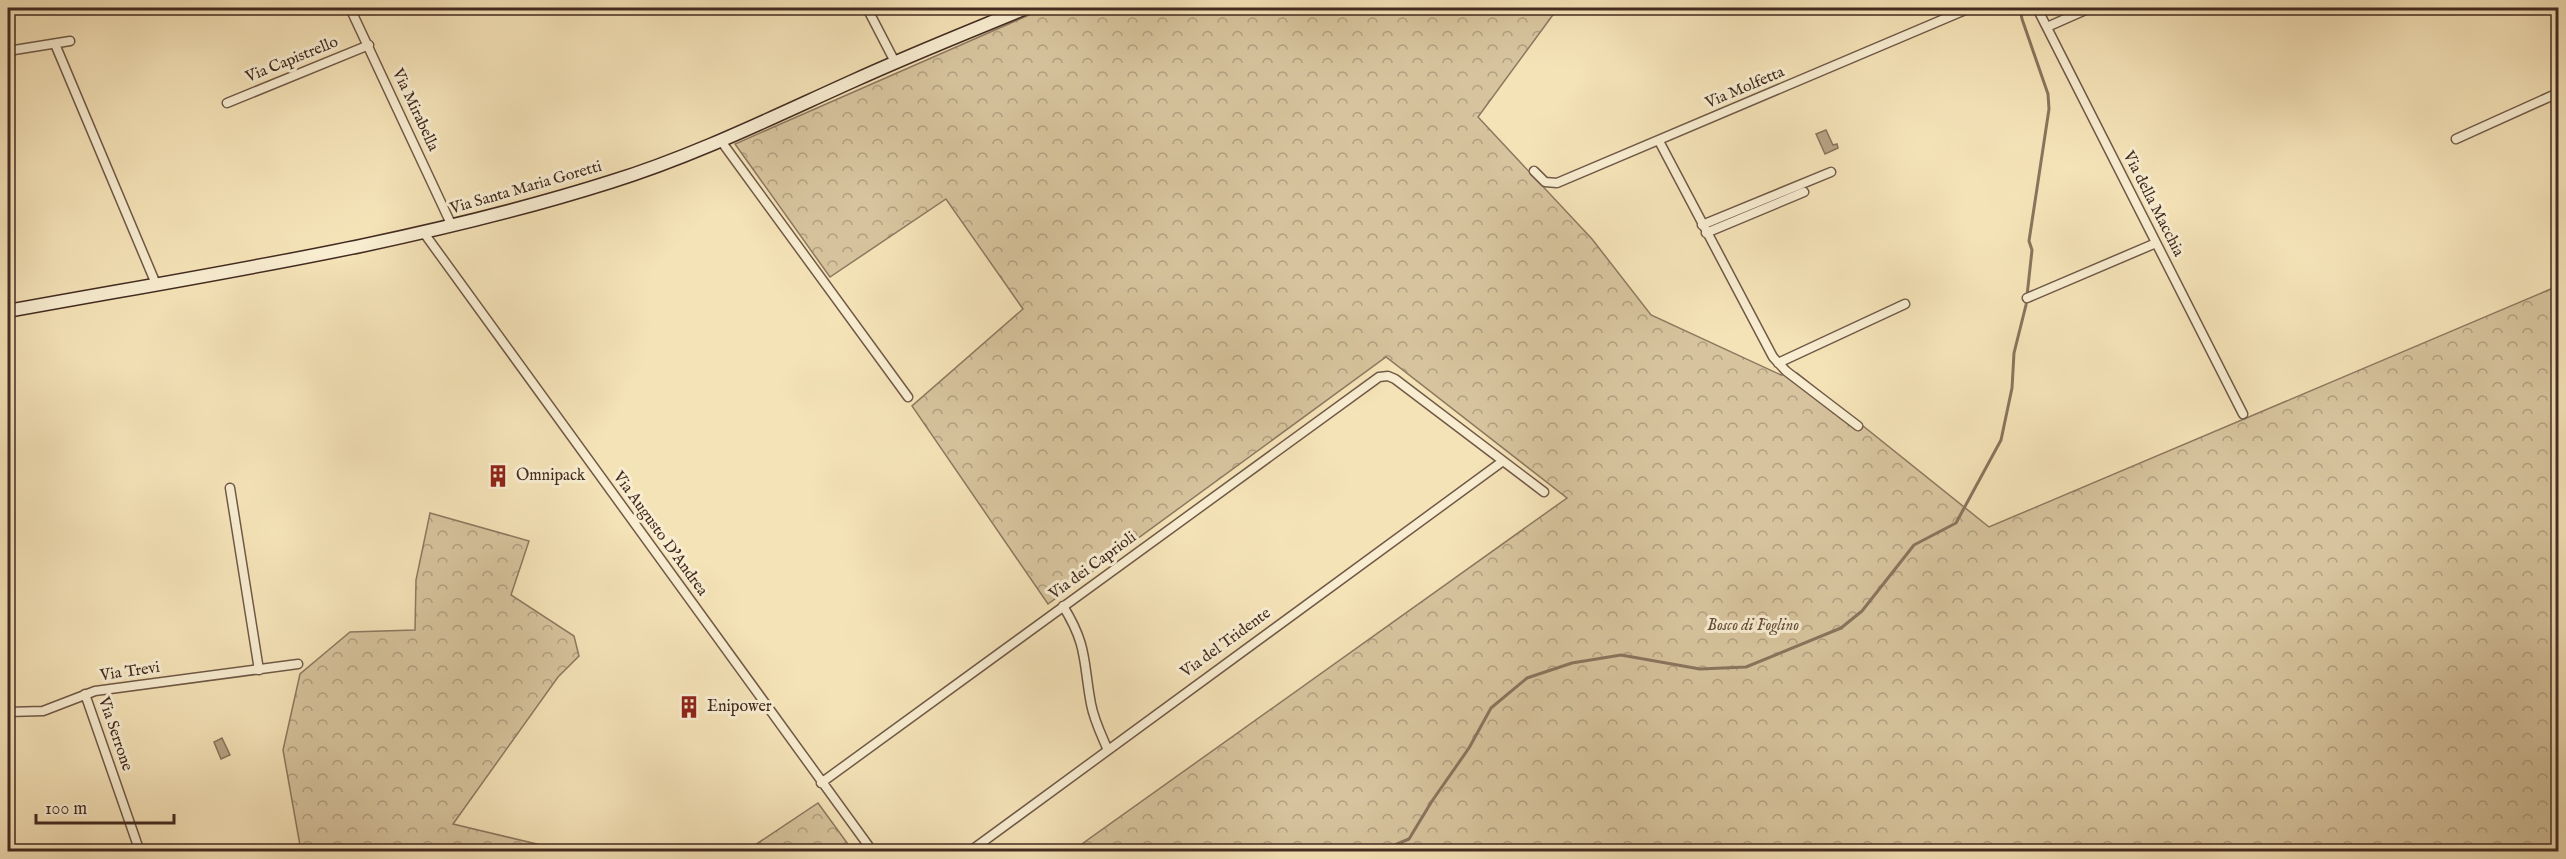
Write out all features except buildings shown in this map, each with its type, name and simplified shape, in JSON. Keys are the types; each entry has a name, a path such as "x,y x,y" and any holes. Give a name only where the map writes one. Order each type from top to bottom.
{"main road":[{"name":"Via Santa Maria Goretti","path":"8,311 298,259 424,233 613,181 721,141 895,62 1026,8"}],"street":[{"name":"Via Mirabella","path":"350,8 452,226"},
{"path":"867,8 895,62"},
{"name":"Via Molfetta","path":"1534,171 1545,182 1557,183 1970,8"},
{"name":"Via della Macchia","path":"2037,8 2243,414"},
{"path":"2047,27 2090,8"},
{"path":"9,48 70,41"},
{"path":"55,44 156,284"},
{"name":"Via Capistrello","path":"227,103 369,45"},
{"path":"2456,139 2559,93"},
{"path":"721,141 908,397"},
{"path":"1659,141 1768,351 1778,363 1858,426"},
{"path":"1704,229 1831,172"},
{"path":"1704,229 1804,192"},
{"name":"Via Augusto D'Andrea","path":"424,233 873,852"},
{"path":"2027,298 2156,243"},
{"path":"1778,363 1905,304"},
{"name":"Via dei Caprioli","path":"821,783 1377,378 1385,376 1395,379 1503,461"},
{"path":"1503,461 1544,492"},
{"name":"Via del Tridente","path":"969,852 1107,748 1503,461"},
{"path":"230,488 259,670"},
{"path":"1063,606 1082,642 1091,706 1107,748"},
{"name":"Via Trevi","path":"8,712 43,711 85,694 298,664"},
{"name":"Via Serrone","path":"85,694 140,852"}],"green space":[{"name":"Bosco di Foglino","path":"1045,8 1558,8 1478,117 1592,239 1651,315 1781,375 1797,373 1989,527 2558,286 2558,851 1072,851 1567,498 1386,357 1048,604 912,406 1023,309 946,199 830,277 735,144"},
{"path":"430,513 529,541 511,595 574,636 579,656 558,677 453,824 566,851 301,851 283,750 300,674 350,632 415,630 416,580"},
{"path":"818,803 853,851 746,851"}],"shaded area":[{"path":"1826,130 1833,145 1837,144 1838,148 1825,154 1816,134"},
{"path":"222,738 230,755 221,759 214,742"}],"waterway":[{"path":"1378,852 1409,839 1469,748 1491,708 1527,678 1572,663 1621,655 1700,669 1746,667 1841,628 1862,611 1914,545 1956,523 2001,440 2012,388 2014,353 2026,305 2032,250 2029,241 2049,109 2048,94 2020,8"}],"place":[{"name":"Omnipack","path":"498,476"},
{"name":"Enipower","path":"689,707"}]}
